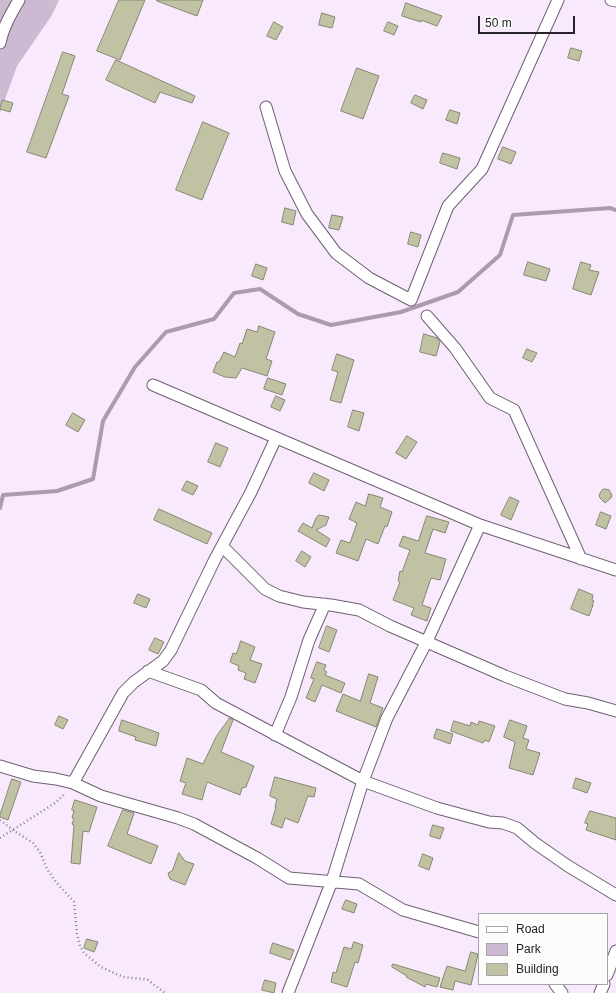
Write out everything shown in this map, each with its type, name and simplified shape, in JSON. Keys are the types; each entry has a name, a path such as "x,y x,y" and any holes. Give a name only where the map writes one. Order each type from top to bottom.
{"street":[{"path":"0,43 2,32 19,0"},
{"path":"266,107 285,171 307,214 336,253 369,278 411,300 448,206 482,169 558,0"},
{"path":"611,0 616,1"},
{"path":"426,316 455,348 490,398 514,410 581,559"},
{"path":"153,385 480,525 616,570"},
{"path":"73,783 123,693 163,660 171,650 222,546 251,492 276,438"},
{"path":"288,993 332,881 363,781 386,718 426,641 480,525"},
{"path":"222,546 265,589 279,596 303,602 359,610 390,626 505,676 565,699 588,703 616,711"},
{"path":"275,734 292,697 309,640 325,604"},
{"path":"148,671 201,690 216,703 363,781 437,808 489,822 503,823 517,828 534,843 568,866 616,895"},
{"path":"0,766 33,776 56,778 73,783 101,796 178,818 257,858 289,878 359,884 403,910 478,932"},
{"path":"608,972 616,951"},
{"path":"556,985 562,993"}],"path":[{"path":"0,838 55,803 64,795 73,783"},
{"path":"0,820 12,830 33,843 40,852 47,869 56,882 74,902 77,934 80,946 84,953 101,967 124,977 143,979 151,982 165,993"}],"green space":[{"path":"0,0 59,0 52,15 17,66 0,113"}],"building":[{"path":"119,0 145,0 120,60 97,51"},
{"path":"157,0 203,0 197,16"},
{"path":"406,3 442,16 437,26 421,20 421,22 402,16"},
{"path":"322,13 335,17 332,28 319,25"},
{"path":"274,22 283,27 276,40 267,36"},
{"path":"388,22 398,26 394,35 384,31"},
{"path":"571,48 582,51 579,61 568,58"},
{"path":"63,52 75,56 62,94 69,96 46,158 27,152"},
{"path":"116,60 195,96 192,103 160,92 155,103 106,80"},
{"path":"357,68 379,76 363,119 341,111"},
{"path":"415,95 427,100 423,109 411,103"},
{"path":"3,100 13,103 10,112 0,109"},
{"path":"450,110 460,113 457,124 446,120"},
{"path":"203,122 229,133 202,200 176,190"},
{"path":"503,147 516,152 511,164 498,159"},
{"path":"443,153 460,158 457,169 440,163"},
{"path":"285,208 296,211 293,225 282,222"},
{"path":"332,215 343,217 339,230 329,228"},
{"path":"411,232 421,235 418,247 408,244"},
{"path":"528,262 550,269 546,281 524,275"},
{"path":"581,262 591,265 589,270 599,272 591,295 573,289"},
{"path":"256,264 267,268 263,280 252,276"},
{"path":"259,326 275,332 266,359 272,361 267,376 242,368 236,378 225,377 213,372 217,362 219,362 224,352 235,357 240,343 242,344 247,329 257,332"},
{"path":"424,334 437,338 440,342 436,356 420,352"},
{"path":"527,349 537,353 532,362 523,358"},
{"path":"337,354 354,360 341,403 330,400 338,372 332,370"},
{"path":"268,378 286,384 282,395 264,389"},
{"path":"276,396 285,400 280,411 271,407"},
{"path":"353,410 364,413 359,431 348,427"},
{"path":"73,413 85,420 78,432 66,425"},
{"path":"407,436 417,442 406,459 396,453"},
{"path":"216,443 228,448 220,467 208,462"},
{"path":"314,473 329,480 324,491 309,483"},
{"path":"187,481 198,486 193,495 182,490"},
{"path":"602,490 609,490 612,495 611,498 605,503 599,495"},
{"path":"369,494 383,498 380,507 392,512 387,527 385,526 378,544 366,539 358,561 336,553 341,540 350,543 357,523 349,519 356,502 365,506"},
{"path":"510,497 519,501 511,520 501,515"},
{"path":"159,509 212,533 207,544 154,520"},
{"path":"601,512 611,516 606,529 596,525"},
{"path":"319,515 329,517 326,525 316,530 330,539 326,547 298,531 303,523 312,528 316,518"},
{"path":"427,516 449,522 445,533 433,529 425,553 446,559 440,580 431,578 422,605 431,608 427,621 411,615 414,608 393,600 400,582 398,581 400,571 402,572 410,550 399,546 403,536 418,541"},
{"path":"302,551 311,557 305,567 296,561"},
{"path":"579,589 593,595 592,600 594,601 589,616 571,609"},
{"path":"138,594 150,599 146,608 134,603"},
{"path":"327,626 337,630 329,652 319,648"},
{"path":"155,638 164,642 158,654 149,650"},
{"path":"241,641 255,647 250,660 262,664 255,683 244,679 246,673 238,670 239,666 230,662 233,653 236,654"},
{"path":"317,662 326,665 324,670 327,672 325,675 345,683 341,693 322,685 315,702 306,698 314,679 311,678"},
{"path":"369,674 378,677 370,703 383,708 376,727 336,711 343,694 360,701"},
{"path":"59,716 68,720 63,729 55,725"},
{"path":"230,718 233,720 221,752 254,766 246,787 242,788 240,795 207,782 202,800 182,794 186,783 180,781 187,758 203,764 216,737"},
{"path":"122,720 159,733 156,746 135,740 136,737 119,731"},
{"path":"510,720 527,726 523,738 529,740 526,749 540,753 533,775 509,768 515,742 504,737"},
{"path":"454,721 470,726 471,722 478,725 479,721 495,726 489,742 485,740 483,743 451,731"},
{"path":"437,729 453,734 450,744 434,738"},
{"path":"275,777 316,788 314,797 308,796 298,823 285,818 282,828 271,824 277,799 270,796"},
{"path":"576,778 591,783 587,793 573,788"},
{"path":"12,779 21,782 8,820 0,817 0,815"},
{"path":"75,800 97,807 89,832 83,831 80,864 71,863 74,825 72,824 74,819 72,818 74,811 72,810"},
{"path":"123,810 134,813 127,834 158,846 151,864 108,846"},
{"path":"590,811 616,818 616,840 586,830 588,824 585,823"},
{"path":"433,825 444,828 440,839 430,836"},
{"path":"179,853 185,861 194,864 185,885 170,879 168,873 172,871"},
{"path":"423,854 433,858 429,870 419,866"},
{"path":"346,900 357,904 354,913 342,909"},
{"path":"87,939 98,942 94,952 84,948"},
{"path":"354,942 363,945 358,963 355,962 347,987 331,982 333,972 336,973 344,947 351,949"},
{"path":"273,943 294,950 290,960 270,953"},
{"path":"471,952 478,954 471,985 455,981 453,990 440,987 447,966 465,971"},
{"path":"393,964 440,978 437,987 426,984 425,987 406,977 407,976 392,967"},
{"path":"265,980 276,983 274,993 262,990"}],"waterway":[{"path":"0,508 3,495 57,491 93,479 103,421 135,367 166,332 214,319 234,293 260,289 298,314 331,325 401,312 458,292 500,255 513,215 610,208 616,210"}]}
